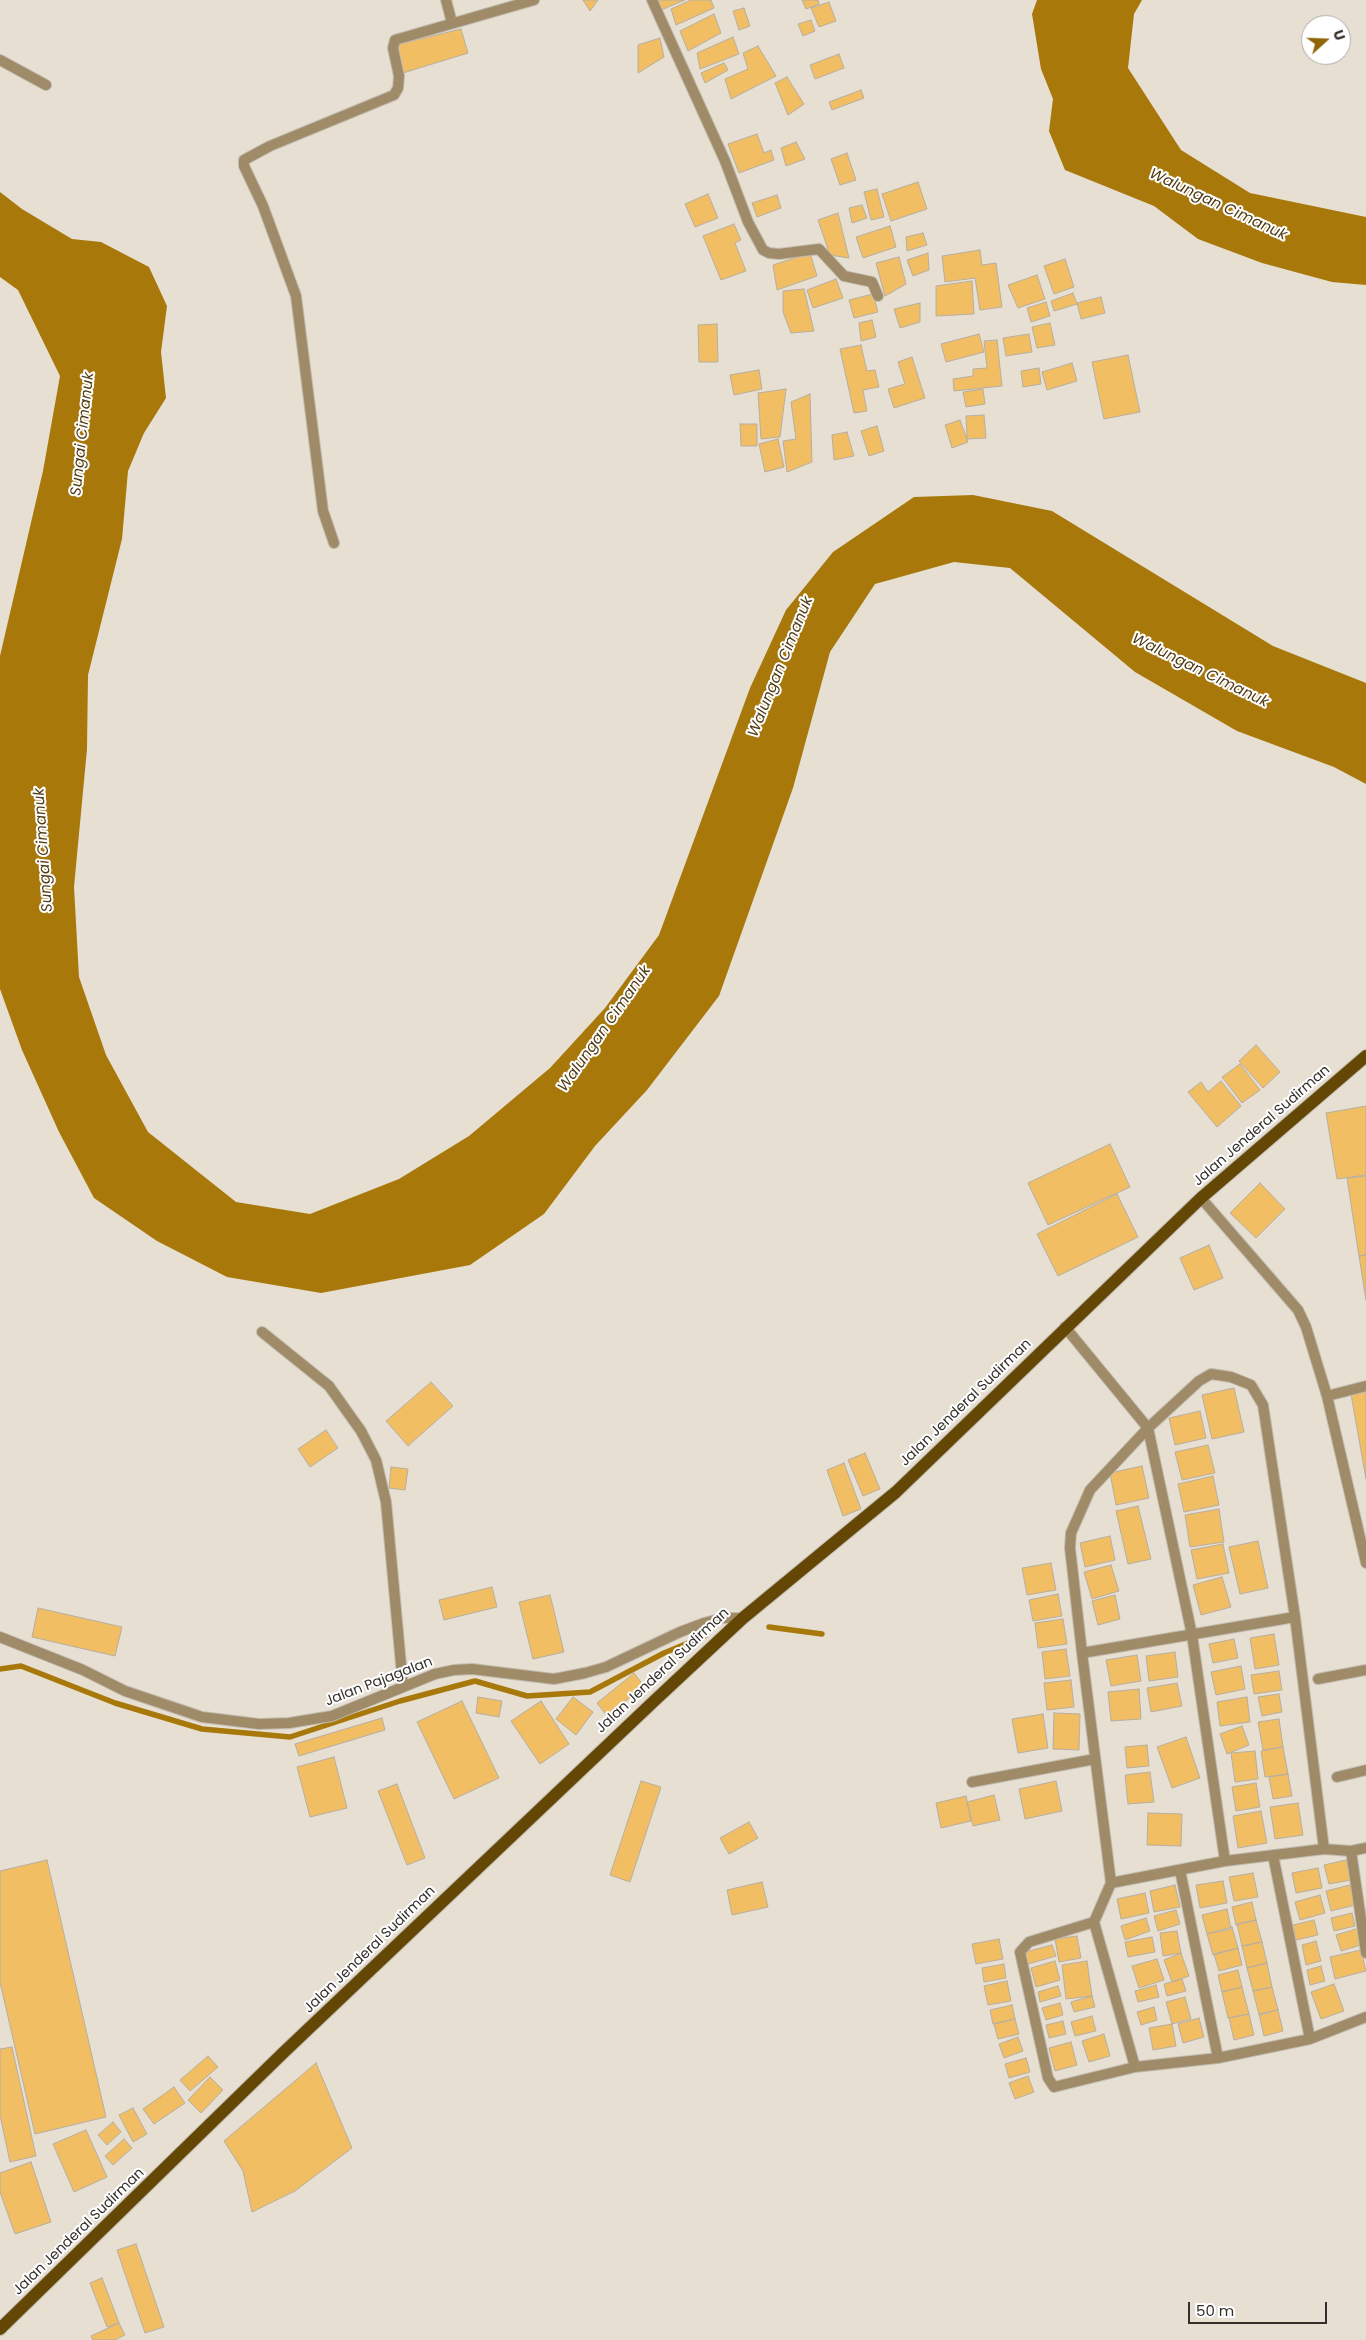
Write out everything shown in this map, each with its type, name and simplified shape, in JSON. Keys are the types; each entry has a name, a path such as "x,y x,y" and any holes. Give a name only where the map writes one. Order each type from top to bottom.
{"main road":[{"name":"Jalan Jenderal Sudirman","path":"0,2329 290,2047 743,1618 896,1492 1065,1327 1201,1198 1366,1056"}],"street":[{"path":"446,0 452,23"},
{"path":"334,543 322,511 296,296 263,206 244,166 244,160 270,146 394,96 398,88 399,76 393,48 395,40 534,0"},
{"path":"652,0 725,161 748,222 764,250 769,253 779,254 819,249 844,276 872,282 878,296"},
{"path":"0,60 46,85"},
{"path":"1201,1198 1298,1310 1312,1344 1327,1396 1366,1563"},
{"path":"1065,1327 1148,1428 1192,1635 1225,1861"},
{"path":"262,1332 329,1386 361,1432 376,1460 386,1502 403,1686"},
{"path":"1134,2067 1094,1922 1111,1883 1070,1548 1073,1526 1090,1490 1148,1428 1199,1381 1211,1374 1230,1377 1251,1385 1265,1412 1295,1617 1324,1850"},
{"path":"1327,1396 1366,1386"},
{"path":"1082,1653 1295,1617"},
{"name":"Jalan Pajagalan","path":"0,1637 83,1670 125,1691 202,1717 259,1724 310,1721 332,1716 403,1686 435,1674 454,1670 472,1670 554,1679 585,1673 606,1667 680,1632 704,1623 723,1618 743,1618"},
{"path":"1318,1679 1366,1670"},
{"path":"972,1782 1095,1760"},
{"path":"1336,1777 1366,1770"},
{"path":"1111,1883 1225,1861 1324,1850 1351,1851 1366,1848"},
{"path":"1351,1851 1366,1953"},
{"path":"1273,1855 1310,2038"},
{"path":"1180,1870 1218,2058"},
{"path":"1094,1922 1029,1942 1020,1952 1048,2078 1052,2087 1058,2088 1134,2067 1218,2058 1310,2038 1366,2017"}],"water":[{"name":"Walungan Cimanuk","path":"1037,0 1142,0 1134,14 1128,68 1181,150 1250,193 1366,217 1366,285 1332,282 1262,263 1198,239 1154,206 1065,170 1049,131 1053,99 1041,69 1032,14"},
{"path":"0,192 22,209 72,239 101,242 149,267 167,306 161,352 166,398 144,433 128,471 122,539 88,675 87,749 74,887 79,977 106,1055 148,1132 236,1202 310,1214 399,1179 469,1136 550,1068 605,1008 659,935 750,688 786,610 833,552 914,497 973,495 1052,511 1273,646 1366,683 1366,784 1334,767 1237,731 1135,672 1010,568 954,562 875,584 830,652 793,788 719,996 647,1090 595,1146 544,1214 470,1265 321,1293 227,1277 157,1241 94,1198 59,1132 22,1050 0,989 0,656 43,471 60,376 18,290 0,277"}],"building":[{"path":"583,0 598,0 590,11"},
{"path":"657,0 685,0 661,10"},
{"path":"691,0 711,0 714,8 676,25 671,9"},
{"path":"802,0 818,0 819,4 806,9"},
{"path":"829,2 836,21 819,27 811,8"},
{"path":"744,8 750,26 739,30 733,11"},
{"path":"714,14 721,33 688,51 680,31"},
{"path":"811,20 815,31 803,36 798,24"},
{"path":"461,29 468,53 403,73 396,45"},
{"path":"733,37 739,54 700,69 697,53"},
{"path":"660,38 664,57 638,73 638,45"},
{"path":"758,46 776,76 731,99 725,79 748,69 743,53"},
{"path":"839,54 844,68 815,79 810,65"},
{"path":"724,63 728,70 705,83 701,73"},
{"path":"787,77 804,104 788,115 775,83"},
{"path":"861,90 864,98 832,110 829,102"},
{"path":"757,134 764,153 771,150 774,160 739,173 728,144"},
{"path":"796,142 805,159 786,166 781,148"},
{"path":"847,153 856,180 840,185 831,159"},
{"path":"918,182 927,209 891,221 882,194"},
{"path":"877,189 884,217 871,220 864,192"},
{"path":"708,194 718,218 695,227 685,204"},
{"path":"777,195 781,208 757,217 752,203"},
{"path":"862,205 867,218 852,223 849,208"},
{"path":"838,213 849,258 830,255 818,220"},
{"path":"734,224 741,240 735,243 746,271 721,280 703,236"},
{"path":"890,226 896,247 863,258 856,237"},
{"path":"923,233 927,245 907,251 906,237"},
{"path":"980,250 982,265 996,263 1002,307 980,310 975,278 945,282 942,256"},
{"path":"810,253 817,276 777,290 773,265"},
{"path":"928,253 929,270 913,276 907,260"},
{"path":"899,257 906,284 885,296 876,263"},
{"path":"1065,259 1074,287 1054,294 1044,266"},
{"path":"1037,275 1045,299 1018,308 1008,285"},
{"path":"836,279 843,298 813,308 807,290"},
{"path":"972,281 974,314 936,316 936,286"},
{"path":"804,289 814,331 791,333 783,312 783,291"},
{"path":"1073,293 1077,304 1054,311 1051,301"},
{"path":"873,294 878,312 854,318 849,300"},
{"path":"1101,297 1105,313 1081,319 1077,303"},
{"path":"1046,302 1050,316 1031,322 1027,308"},
{"path":"920,303 920,322 900,328 894,309"},
{"path":"872,320 876,337 861,341 859,323"},
{"path":"1050,323 1055,345 1037,348 1032,327"},
{"path":"717,324 718,362 699,362 698,325"},
{"path":"979,334 984,352 946,362 941,344"},
{"path":"1029,334 1032,352 1006,356 1003,338"},
{"path":"997,340 1002,386 954,391 953,379 973,376 973,369 987,368 984,341"},
{"path":"861,345 867,371 875,370 879,387 863,390 867,411 854,413 840,349"},
{"path":"1128,355 1140,412 1104,419 1092,362"},
{"path":"912,357 925,398 894,408 888,389 905,384 898,362"},
{"path":"1072,363 1077,381 1047,390 1042,372"},
{"path":"1039,368 1041,384 1023,387 1021,371"},
{"path":"759,370 762,389 734,395 730,375"},
{"path":"786,389 780,437 761,439 758,393"},
{"path":"983,389 985,404 966,407 963,392"},
{"path":"810,394 812,462 787,472 783,441 796,439 791,402"},
{"path":"984,415 986,438 967,439 966,416"},
{"path":"960,420 968,442 952,448 945,425"},
{"path":"740,424 757,424 757,446 741,446"},
{"path":"877,426 884,451 869,456 861,431"},
{"path":"847,432 854,456 834,460 832,435"},
{"path":"778,439 784,467 765,472 759,444"},
{"path":"1256,1045 1280,1072 1263,1088 1239,1061"},
{"path":"1240,1064 1260,1090 1242,1103 1222,1077"},
{"path":"1221,1081 1241,1106 1217,1127 1188,1092 1201,1082 1208,1092"},
{"path":"1366,1106 1366,1175 1337,1179 1326,1113"},
{"path":"1110,1144 1130,1187 1048,1225 1028,1183"},
{"path":"1366,1176 1366,1255 1359,1256 1347,1178"},
{"path":"1260,1183 1285,1209 1256,1238 1230,1213"},
{"path":"1117,1194 1138,1237 1058,1276 1037,1234"},
{"path":"1209,1245 1223,1278 1194,1290 1180,1258"},
{"path":"1366,1255 1366,1300 1359,1256"},
{"path":"431,1382 453,1406 408,1446 386,1421"},
{"path":"1234,1388 1244,1432 1212,1439 1202,1395"},
{"path":"1366,1392 1366,1479 1351,1394"},
{"path":"1200,1411 1206,1438 1175,1445 1169,1418"},
{"path":"326,1430 338,1448 310,1467 298,1449"},
{"path":"1208,1445 1215,1473 1182,1480 1175,1452"},
{"path":"865,1453 880,1489 863,1496 848,1460"},
{"path":"844,1463 861,1509 843,1516 827,1470"},
{"path":"1142,1466 1149,1498 1116,1505 1110,1473"},
{"path":"391,1467 408,1469 405,1490 389,1488"},
{"path":"1213,1476 1219,1505 1184,1512 1178,1484"},
{"path":"1138,1506 1151,1559 1128,1564 1116,1511"},
{"path":"1219,1509 1224,1542 1190,1547 1185,1515"},
{"path":"1110,1536 1115,1560 1085,1567 1080,1543"},
{"path":"1258,1541 1268,1588 1240,1594 1229,1547"},
{"path":"1223,1544 1229,1573 1197,1579 1191,1550"},
{"path":"1051,1563 1056,1590 1027,1595 1022,1568"},
{"path":"1111,1565 1119,1591 1092,1599 1084,1572"},
{"path":"1222,1577 1231,1607 1201,1615 1193,1585"},
{"path":"492,1587 497,1607 444,1620 439,1600"},
{"path":"1058,1594 1062,1616 1033,1621 1029,1600"},
{"path":"550,1595 564,1652 533,1659 519,1602"},
{"path":"1115,1595 1120,1619 1098,1625 1092,1601"},
{"path":"38,1608 122,1627 115,1656 32,1637"},
{"path":"1063,1619 1067,1644 1038,1648 1035,1623"},
{"path":"1274,1634 1279,1665 1255,1669 1250,1638"},
{"path":"1234,1639 1238,1658 1213,1663 1209,1644"},
{"path":"1066,1649 1070,1676 1045,1679 1042,1652"},
{"path":"1175,1652 1178,1677 1149,1681 1146,1656"},
{"path":"1137,1655 1141,1681 1111,1686 1106,1660"},
{"path":"1241,1666 1245,1689 1216,1695 1211,1672"},
{"path":"1279,1671 1282,1690 1254,1694 1251,1675"},
{"path":"634,1673 644,1686 607,1716 597,1703"},
{"path":"1071,1680 1074,1707 1047,1710 1044,1683"},
{"path":"1177,1683 1182,1706 1151,1712 1147,1688"},
{"path":"1139,1689 1141,1719 1111,1721 1108,1692"},
{"path":"1279,1694 1282,1712 1262,1716 1258,1697"},
{"path":"478,1697 502,1701 499,1717 476,1713"},
{"path":"573,1697 593,1712 576,1735 556,1719"},
{"path":"1247,1697 1250,1722 1220,1726 1217,1702"},
{"path":"462,1701 499,1778 454,1799 417,1722"},
{"path":"541,1701 569,1744 540,1764 511,1721"},
{"path":"1054,1713 1080,1714 1079,1750 1053,1749"},
{"path":"1043,1714 1048,1748 1018,1753 1012,1719"},
{"path":"382,1718 385,1730 299,1756 295,1744"},
{"path":"1279,1719 1283,1747 1263,1750 1258,1722"},
{"path":"1242,1726 1249,1745 1227,1754 1220,1734"},
{"path":"1186,1737 1200,1778 1172,1788 1157,1747"},
{"path":"1147,1745 1149,1766 1127,1768 1125,1747"},
{"path":"1283,1747 1288,1774 1265,1777 1261,1751"},
{"path":"1255,1751 1258,1779 1235,1782 1231,1753"},
{"path":"334,1757 347,1808 310,1817 297,1767"},
{"path":"1150,1772 1154,1802 1128,1804 1125,1775"},
{"path":"1288,1774 1292,1796 1273,1799 1269,1777"},
{"path":"641,1781 661,1787 630,1882 610,1875"},
{"path":"1056,1781 1062,1811 1025,1819 1019,1789"},
{"path":"1256,1783 1260,1807 1236,1811 1232,1787"},
{"path":"397,1784 425,1858 407,1865 378,1791"},
{"path":"994,1795 1000,1820 973,1826 967,1802"},
{"path":"966,1796 971,1821 941,1828 936,1803"},
{"path":"1298,1803 1303,1835 1275,1839 1270,1807"},
{"path":"1261,1811 1267,1843 1238,1848 1233,1816"},
{"path":"1148,1813 1182,1814 1181,1846 1147,1845"},
{"path":"749,1822 758,1838 729,1854 720,1838"},
{"path":"47,1860 106,2117 35,2134 0,1982 0,1871"},
{"path":"1346,1860 1351,1880 1329,1884 1324,1865"},
{"path":"1318,1868 1322,1888 1296,1893 1292,1873"},
{"path":"1253,1873 1258,1897 1234,1901 1229,1877"},
{"path":"1223,1881 1227,1903 1200,1908 1196,1885"},
{"path":"762,1882 768,1907 732,1915 727,1890"},
{"path":"1175,1885 1180,1907 1154,1912 1150,1891"},
{"path":"1350,1885 1355,1905 1331,1911 1326,1891"},
{"path":"1145,1893 1149,1913 1121,1919 1117,1899"},
{"path":"1320,1895 1325,1913 1300,1920 1295,1902"},
{"path":"1252,1902 1256,1920 1236,1925 1232,1907"},
{"path":"1227,1909 1231,1929 1207,1934 1202,1915"},
{"path":"1176,1910 1180,1924 1158,1931 1154,1916"},
{"path":"1352,1913 1355,1926 1334,1931 1331,1918"},
{"path":"1146,1918 1150,1931 1125,1940 1121,1926"},
{"path":"1256,1920 1262,1942 1242,1946 1237,1924"},
{"path":"1314,1920 1318,1935 1296,1940 1293,1925"},
{"path":"1232,1927 1238,1948 1213,1955 1207,1934"},
{"path":"1359,1928 1364,1944 1341,1951 1336,1935"},
{"path":"1177,1931 1181,1953 1163,1956 1160,1933"},
{"path":"1077,1936 1081,1958 1059,1962 1055,1939"},
{"path":"1152,1937 1155,1952 1128,1957 1125,1942"},
{"path":"999,1939 1003,1959 976,1964 972,1944"},
{"path":"1316,1941 1321,1961 1306,1965 1302,1945"},
{"path":"1262,1942 1267,1963 1247,1968 1242,1946"},
{"path":"1052,1945 1056,1956 1028,1964 1025,1952"},
{"path":"1238,1948 1242,1965 1219,1971 1214,1954"},
{"path":"1361,1950 1366,1971 1335,1979 1330,1957"},
{"path":"1181,1953 1189,1976 1172,1982 1164,1960"},
{"path":"1157,1959 1164,1980 1139,1988 1132,1966"},
{"path":"1055,1961 1060,1980 1036,1987 1031,1968"},
{"path":"1087,1961 1092,1996 1066,1999 1062,1965"},
{"path":"1267,1963 1272,1987 1253,1991 1247,1968"},
{"path":"1004,1964 1006,1978 984,1982 982,1968"},
{"path":"1321,1966 1325,1981 1310,1985 1307,1970"},
{"path":"1238,1970 1242,1987 1222,1992 1218,1975"},
{"path":"1182,1979 1186,1991 1167,1996 1164,1984"},
{"path":"1007,1981 1011,2001 988,2005 984,1986"},
{"path":"1334,1984 1344,2011 1321,2019 1311,1992"},
{"path":"1156,1985 1159,1997 1138,2002 1135,1991"},
{"path":"1058,1986 1061,1996 1040,2002 1038,1992"},
{"path":"1242,1987 1249,2014 1228,2018 1222,1992"},
{"path":"1272,1987 1278,2010 1259,2015 1253,1991"},
{"path":"1092,1996 1095,2007 1074,2012 1071,2002"},
{"path":"1185,1997 1191,2019 1172,2024 1166,2002"},
{"path":"1060,2003 1063,2015 1046,2020 1042,2008"},
{"path":"1012,2005 1015,2019 993,2024 990,2010"},
{"path":"1154,2007 1157,2020 1141,2025 1137,2012"},
{"path":"1278,2010 1283,2031 1264,2036 1259,2014"},
{"path":"1249,2014 1254,2035 1234,2040 1229,2018"},
{"path":"1092,2016 1096,2031 1075,2036 1071,2022"},
{"path":"1199,2018 1204,2037 1183,2043 1178,2024"},
{"path":"1015,2019 1019,2034 998,2039 994,2024"},
{"path":"1063,2021 1066,2034 1049,2038 1046,2025"},
{"path":"1172,2024 1176,2046 1153,2050 1149,2028"},
{"path":"1104,2034 1110,2056 1089,2062 1082,2041"},
{"path":"1018,2037 1023,2051 1004,2058 999,2044"},
{"path":"1071,2042 1077,2065 1055,2071 1049,2048"},
{"path":"12,2047 36,2156 10,2162 0,2115 0,2049"},
{"path":"208,2056 218,2067 190,2091 180,2080"},
{"path":"1026,2058 1030,2072 1009,2078 1005,2064"},
{"path":"316,2063 352,2148 295,2191 252,2212 243,2171 224,2141"},
{"path":"1028,2076 1034,2092 1015,2099 1009,2083"},
{"path":"210,2077 223,2090 201,2113 188,2100"},
{"path":"174,2087 185,2103 154,2124 143,2109"},
{"path":"133,2108 147,2134 133,2142 119,2115"},
{"path":"113,2122 121,2132 107,2145 98,2135"},
{"path":"86,2130 107,2177 74,2192 53,2144"},
{"path":"124,2139 132,2148 113,2165 105,2156"},
{"path":"31,2162 51,2222 15,2234 0,2192 0,2173"},
{"path":"136,2244 164,2327 145,2333 117,2250"},
{"path":"102,2278 119,2323 107,2327 90,2283"},
{"path":"119,2323 125,2335 115,2340 93,2340 91,2336"}],"waterway":[{"path":"769,1627 822,1634"},
{"path":"0,1669 21,1666 115,1703 202,1729 290,1737 400,1701 475,1681 527,1696 590,1692 664,1653 705,1636"}],"water label":[{"name":"Sungai Cimanuk","path":"83,434"},
{"name":"Sungai Cimanuk","path":"44,850"}]}
